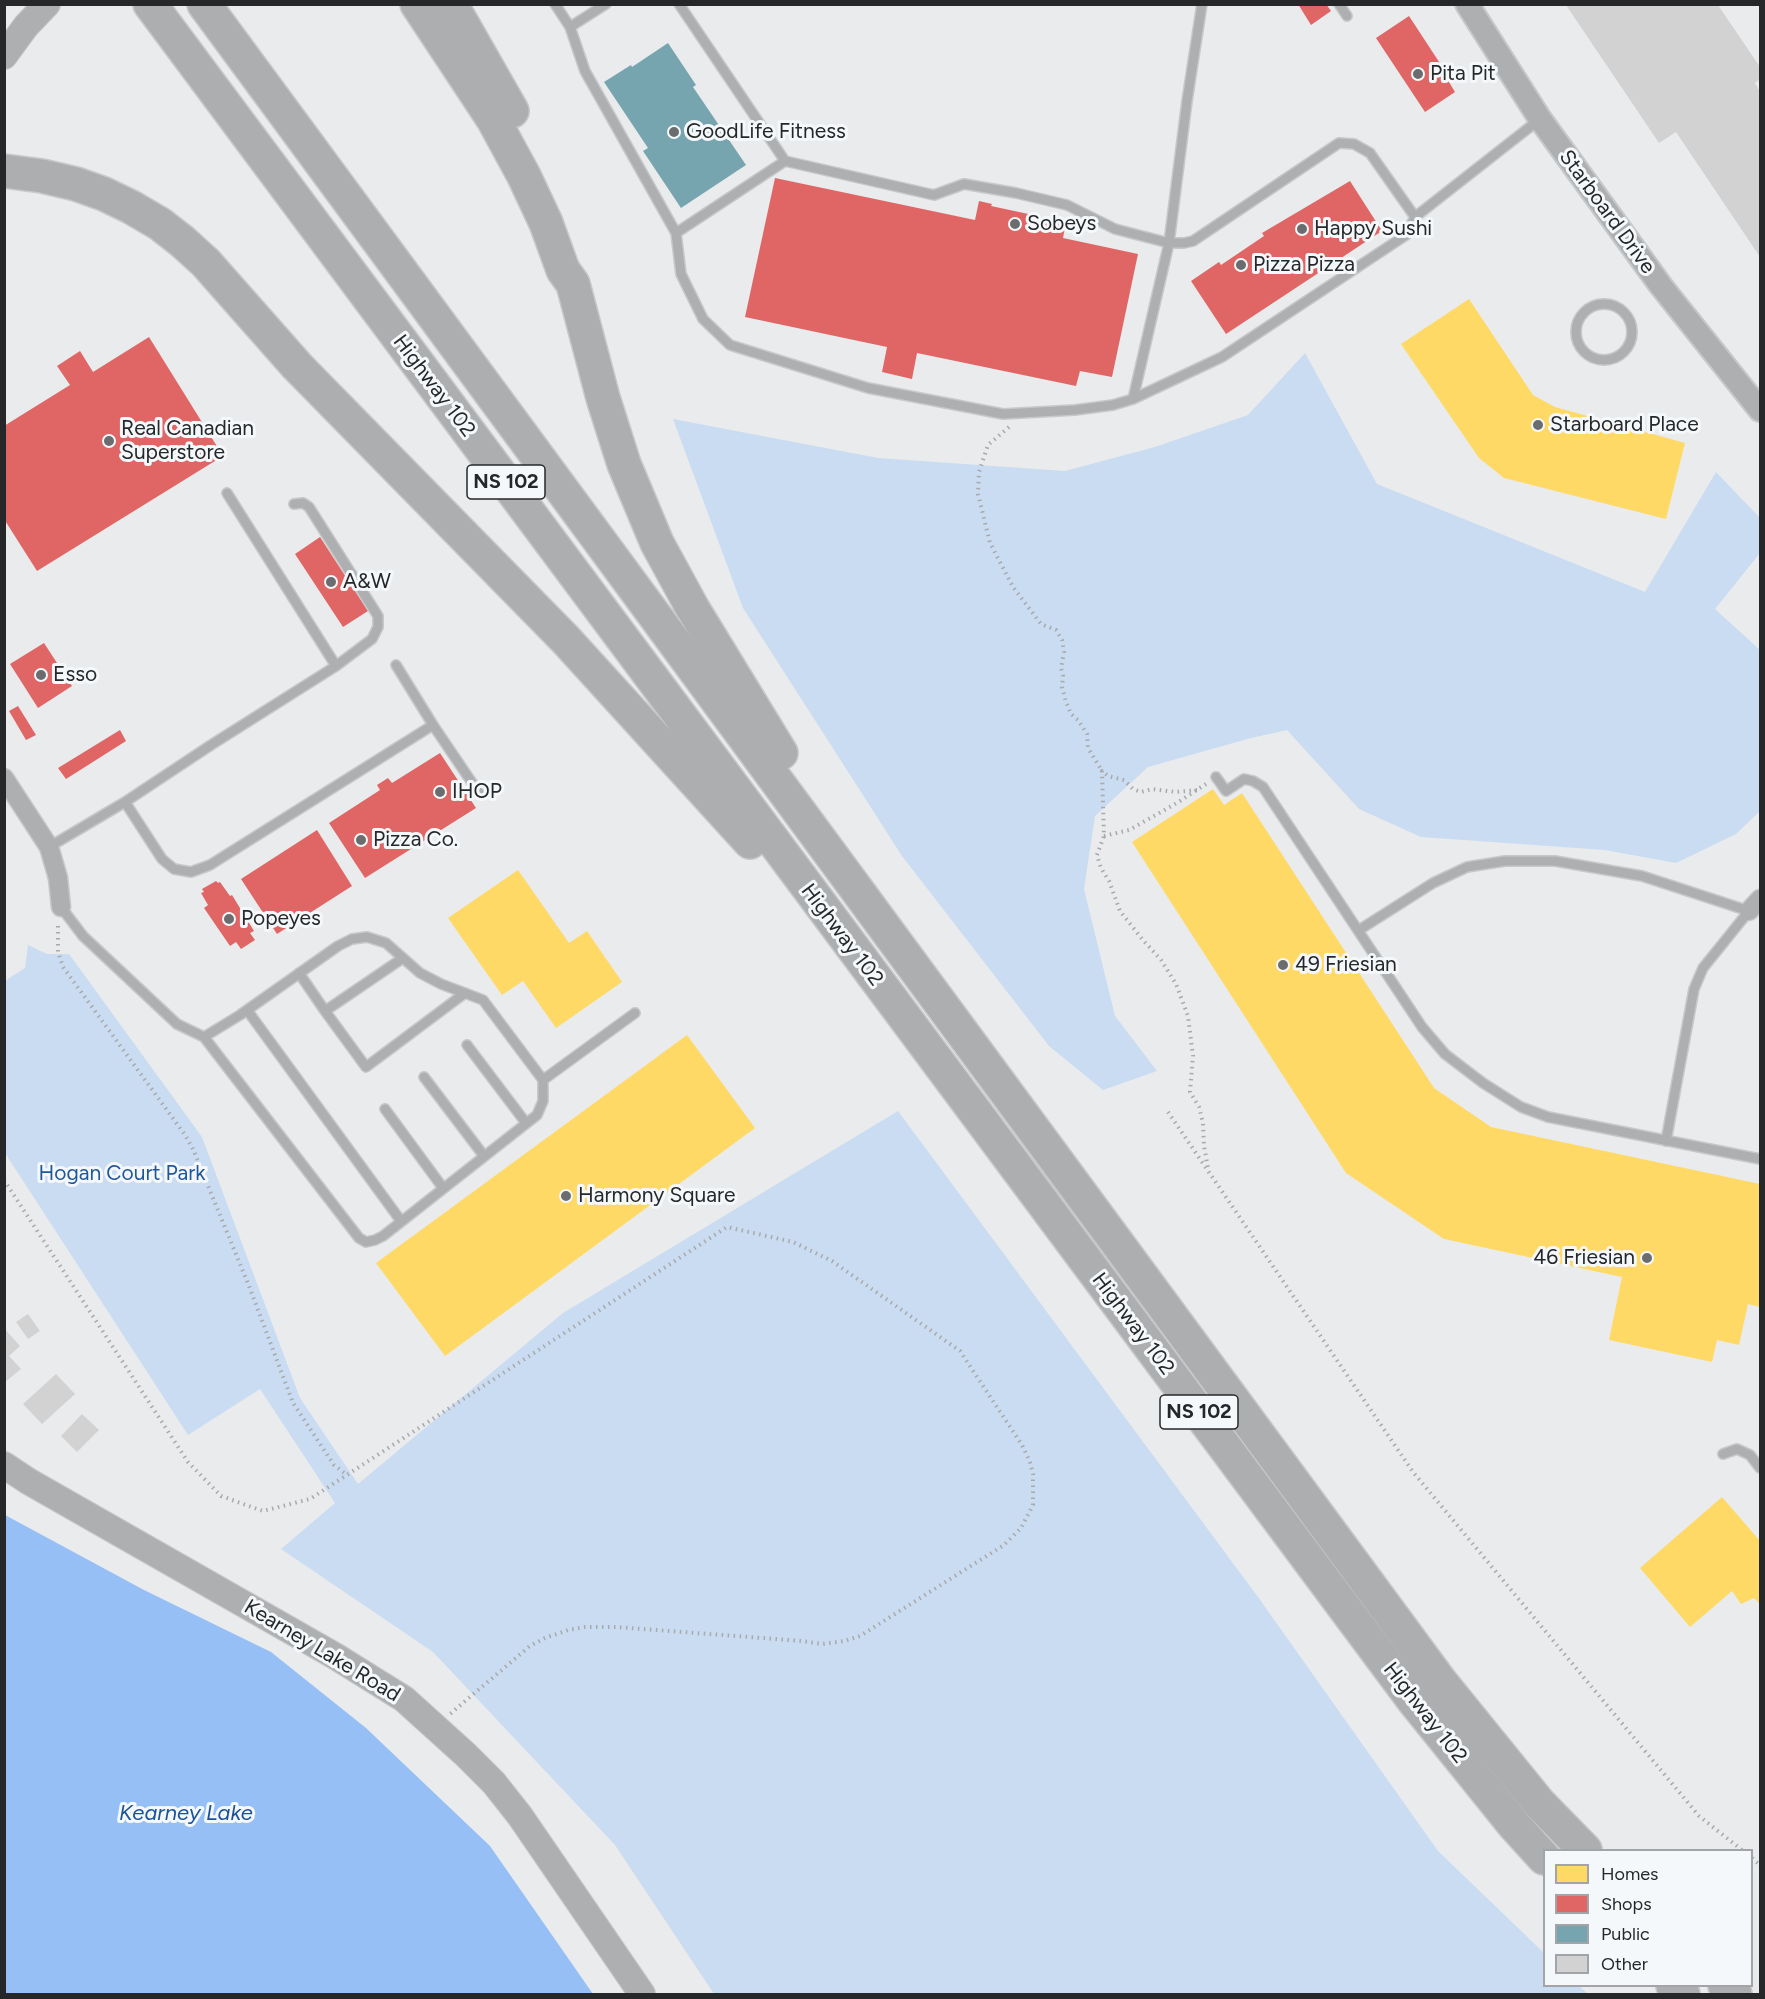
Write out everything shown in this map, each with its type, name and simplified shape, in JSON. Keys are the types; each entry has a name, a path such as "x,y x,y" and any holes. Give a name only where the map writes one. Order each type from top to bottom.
{"highway":[{"name":"Highway 102","path":"150,4 1414,1701 1514,1826 1543,1856"},
{"name":"Highway 102","path":"204,4 1440,1681 1539,1803 1583,1849"},
{"path":"417,4 493,119 546,223 563,270 573,284 603,398 624,464 657,543 699,619 893,937"},
{"path":"451,4 545,176 566,228 578,270 573,284"},
{"path":"4,171 42,176 104,194 160,224 206,263 297,366 566,640 664,749 861,960"}],"main road":[{"path":"4,56 26,26 47,4"},
{"name":"Kearney Lake Road","path":"4,1465 28,1481 369,1676 404,1700 435,1726 494,1784 520,1816 642,1995"}],"street":[{"name":"Starboard Drive","path":"1467,4 1540,119 1661,286 1761,411"},
{"path":"4,778 49,847 58,878 60,908"}],"lane":[{"path":"555,4 570,27 585,71 676,233 681,274 703,318 730,345 868,388 1003,414 1075,411 1113,405 1133,399 1222,357 1406,236 1414,217 1540,119"},
{"path":"570,27 606,4"},
{"path":"679,4 784,161 934,195 964,184 1060,202 1115,229 1168,243 1184,243 1194,241 1339,143 1354,144 1370,153 1414,217"},
{"path":"1133,399 1168,243 1202,4"},
{"path":"1339,4 1347,16"},
{"path":"676,233 784,161"},
{"path":"1600,304 1610,304 1618,308 1630,322 1632,331 1631,340 1626,349 1619,356 1611,359 1592,358 1584,352 1576,336 1576,327 1584,312 1600,304"},
{"path":"227,493 336,666"},
{"path":"49,847 125,802 336,666 372,639 378,627 378,616 309,507 303,503 294,504"},
{"path":"396,665 479,793"},
{"path":"125,802 162,860 174,869 190,872 210,865 433,724"},
{"path":"1216,777 1226,791 1244,779 1263,787 1422,1028 1445,1054 1483,1083 1521,1107 1548,1118 1761,1159"},
{"path":"1359,930 1433,883 1467,867 1505,861 1555,861 1642,876 1755,905 1703,968 1694,989 1666,1141"},
{"path":"60,908 83,936 177,1024 204,1037 359,1238 366,1242 375,1240 401,1221 537,1115 543,1101 543,1080 483,1000 420,973 386,943 367,937 352,939 338,946 247,1010 204,1037"},
{"path":"325,1011 403,958"},
{"path":"299,973 366,1067 465,993"},
{"path":"247,1010 401,1221"},
{"path":"543,1080 635,1013"},
{"path":"467,1045 526,1123"},
{"path":"424,1077 484,1156"},
{"path":"385,1109 443,1188"},
{"path":"1724,1454 1737,1449 1750,1455 1761,1467"}],"path":[{"path":"1025,413 988,446 980,472 978,494 990,543 1013,587 1041,624 1056,630 1062,640 1064,652 1061,668 1062,687 1066,702 1071,714 1087,734 1088,748 1102,771 1104,836 1097,855 1120,911 1161,960 1176,984 1188,1016 1194,1056 1190,1092 1199,1107 1203,1123 1204,1146 1209,1172"},
{"path":"1102,771 1108,776 1124,780 1133,789 1141,792 1152,789 1176,792 1197,790"},
{"path":"1104,836 1129,830 1177,803 1216,777"},
{"path":"60,908 57,933 58,952 63,967 189,1142 201,1166 293,1403 334,1465 347,1475"},
{"path":"1168,1112 1413,1472 1699,1816 1740,1849"},
{"path":"4,1180 188,1462 221,1496 263,1511 310,1499 727,1227 793,1242 832,1261 960,1351 1022,1445 1030,1462 1033,1474 1033,1505 1021,1528 1004,1545 860,1635 845,1641 822,1644 616,1627 585,1627 568,1630 530,1646 435,1726"}],"green space":[{"path":"1305,353 1377,484 1645,592 1716,472 1760,518 1760,553 1715,609 1760,650 1760,811 1736,834 1676,863 1605,850 1421,837 1359,809 1287,730 1148,767 1095,816 1084,889 1115,1016 1157,1071 1103,1090 1049,1046 902,856 743,608 673,419 878,458 1065,471 1155,447 1248,415"},
{"name":"Hogan Court Park","path":"28,945 47,954 69,954 202,1137 300,1398 358,1484 563,1313 898,1111 1258,1597 1438,1851 1543,1952 1543,1987 1580,1987 1588,1994 714,1994 615,1845 433,1652 281,1549 335,1503 260,1389 188,1435 5,1153 5,981 25,968"}],"water":[{"name":"Kearney Lake","path":"5,1515 144,1590 271,1652 366,1728 490,1846 593,1994 5,1994"}],"building: Homes":[{"name":"Starboard Place","path":"1469,299 1533,395 1555,407 1685,443 1666,519 1504,478 1479,458 1401,344"},
{"path":"1213,789 1224,805 1242,793 1434,1088 1491,1127 1760,1184 1760,1307 1748,1304 1739,1345 1717,1340 1712,1362 1609,1340 1622,1277 1444,1239 1346,1173 1132,842"},
{"path":"518,870 569,943 587,931 622,982 556,1028 523,981 502,995 448,918"},
{"name":"Harmony Square","path":"687,1035 755,1128 445,1356 376,1263"},
{"path":"1722,1497 1760,1541 1760,1604 1754,1598 1741,1604 1732,1591 1690,1627 1640,1568"}],"building: Shops":[{"path":"1298,4 1326,4 1331,11 1311,25"},
{"path":"1409,16 1445,71 1443,72 1455,92 1425,112 1376,38"},
{"path":"775,178 975,220 979,201 992,204 991,206 1066,222 1063,238 1138,254 1112,377 1080,371 1076,386 917,353 912,379 882,372 887,347 745,317"},
{"path":"1350,181 1382,231 1226,334 1191,281 1219,262 1221,265 1264,236 1262,233"},
{"name":"Real Canadian Superstore","path":"149,337 223,456 37,571 4,519 4,426 70,385 57,366 80,351 93,372"},
{"name":"A&W","path":"320,537 368,611 343,627 295,554"},
{"name":"Esso","path":"44,643 72,686 38,708 10,664"},
{"path":"18,706 36,735 26,740 9,711"},
{"path":"120,730 126,741 66,779 58,768"},
{"path":"440,753 476,808 365,878 329,823 380,790 377,785 388,778 392,783"},
{"path":"317,830 352,886 277,934 241,879"},
{"name":"Popeyes","path":"216,881 220,882 230,896 232,895 254,931 250,933 255,940 241,949 236,942 230,946 204,908 208,905 201,893 204,892 202,889"}],"building: Public":[{"path":"668,43 696,85 693,87 746,165 681,208 643,151 648,148 604,82"}],"building: Other":[{"path":"1566,5 1718,5 1760,67 1760,79 1755,83 1760,92 1760,257 1676,132 1659,143"},
{"path":"28,1314 40,1331 28,1339 16,1322"},
{"path":"4,1328 20,1346 9,1356 21,1369 4,1383"},
{"path":"56,1374 75,1394 42,1424 23,1404"},
{"path":"82,1414 99,1430 77,1452 61,1436"}],"place":[{"name":"Pita Pit","path":"1418,74"},
{"name":"GoodLife Fitness","path":"674,132"},
{"name":"Sobeys","path":"1015,224"},
{"name":"Happy Sushi","path":"1302,229"},
{"name":"Pizza Pizza","path":"1241,265"},
{"name":"Starboard Place","path":"1538,425"},
{"name":"Real Canadian Superstore","path":"109,441"},
{"name":"A&W","path":"331,582"},
{"name":"Esso","path":"41,675"},
{"name":"IHOP","path":"440,792"},
{"name":"Pizza Co.","path":"361,840"},
{"name":"Popeyes","path":"229,919"},
{"name":"49 Friesian","path":"1283,965"},
{"name":"Harmony Square","path":"566,1196"},
{"name":"46 Friesian","path":"1647,1258"}]}
